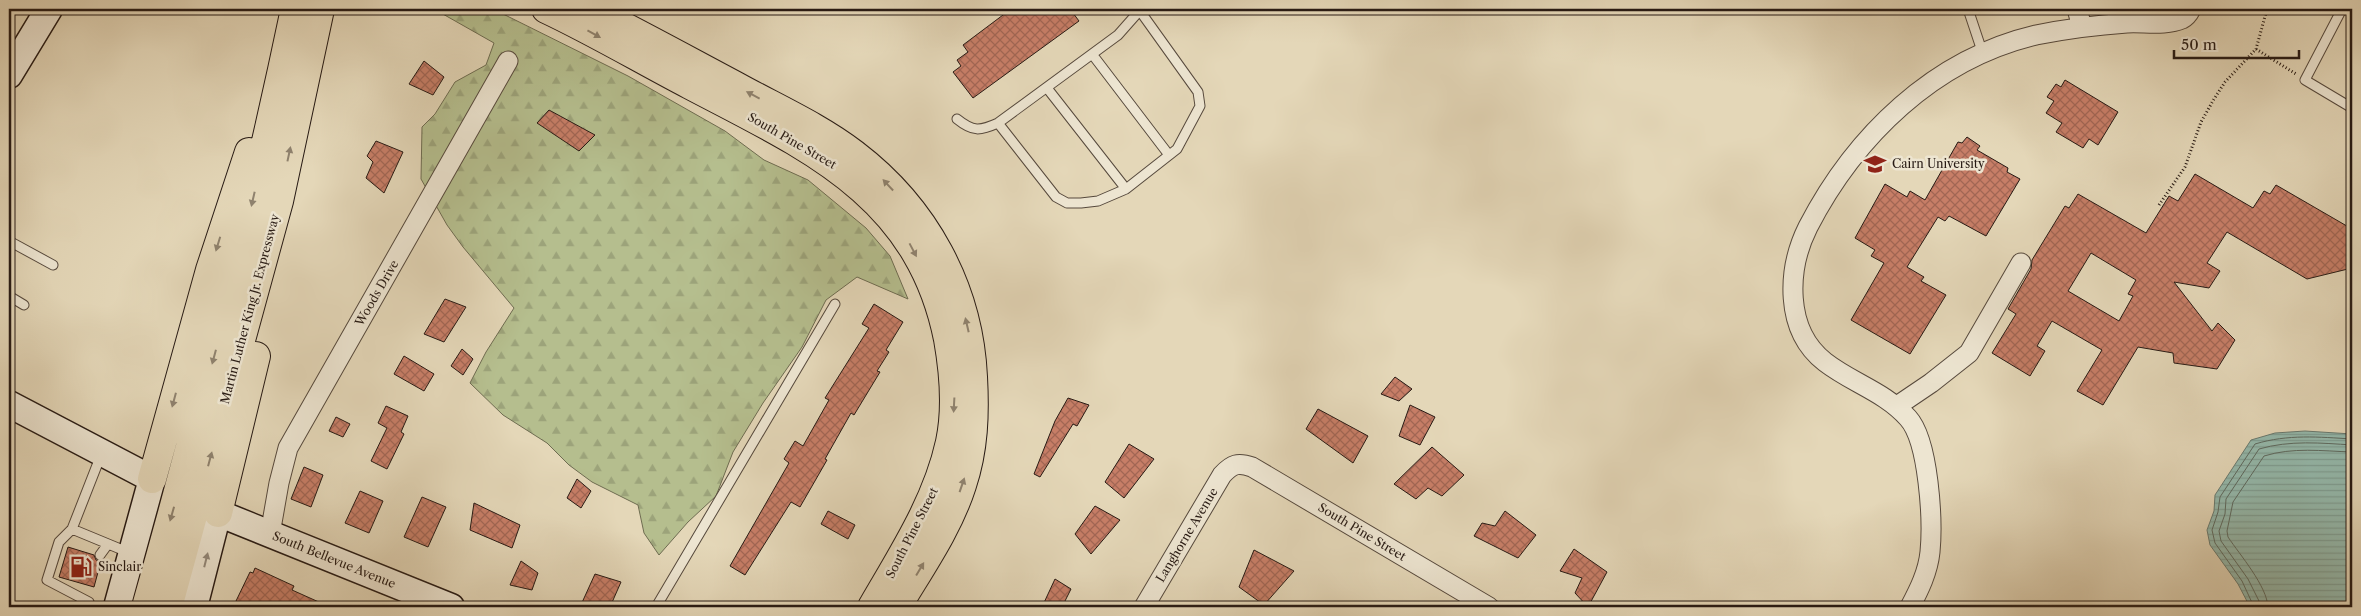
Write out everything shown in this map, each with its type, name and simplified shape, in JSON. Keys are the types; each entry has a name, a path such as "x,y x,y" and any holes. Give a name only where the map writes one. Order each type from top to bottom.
{"main road":[{"name":"Martin Luther King Jr. Expressway","path":"146,607 218,342 254,196 295,9"},
{"name":"Martin Luther King Jr. Expressway","path":"168,607 279,202 320,9"},
{"name":"South Pine Street","path":"590,9 802,122 853,153 884,179 906,204 925,230 941,257 955,286 968,324 972,353 975,418 971,452 962,486 943,530 897,607"},
{"name":"South Pine Street","path":"550,10 738,110 833,164 865,190 891,216 907,238 931,282 944,322 951,356 955,401 950,442 938,485 912,539 872,607"},
{"path":"152,479 219,239 286,49"},
{"path":"218,513 269,294 279,202"}],"street":[{"path":"9,74 49,9"},
{"path":"1910,607 1925,575 1930,553 1929,493 1921,445 1911,420 1897,406 1872,388 1824,361 1808,342 1798,322 1792,298 1796,260 1808,229 1837,176 1871,133 1905,101 1954,68 1983,54 2079,18 2167,22 2186,14"},
{"name":"Woods Drive","path":"270,534 279,483 288,448 508,61"},
{"path":"1897,406 1969,354 2021,263"},
{"path":"9,404 152,479 117,607"},
{"name":"South Pine Street","path":"1233,464 1242,463 1252,467 1489,607"},
{"name":"Langhorne Avenue","path":"1144,607 1222,475 1233,464"},
{"path":"194,607 218,513"},
{"name":"South Bellevue Avenue","path":"218,513 451,607"}],"lane":[{"path":"1968,9 1983,54"},
{"path":"2342,9 2305,80 2352,108"},
{"path":"958,119 969,129 985,129 998,123 1118,35 1140,10 1198,92 1200,106 1177,149 1126,189 1098,201 1067,203 1056,197 998,123"},
{"path":"1092,54 1169,155"},
{"path":"1047,88 1126,189"},
{"path":"9,241 54,265"},
{"path":"9,296 24,305"},
{"path":"656,607 835,304"},
{"path":"92,591 89,605 47,580 59,542 72,529 102,453"},
{"path":"72,529 132,554"},
{"path":"100,554 108,544"}],"path":[{"path":"2159,205 2185,168 2201,122 2214,99 2225,82 2256,49 2267,9"},
{"path":"2256,49 2305,80"}],"green space":[{"path":"434,9 493,9 628,76 725,131 764,160 808,180 866,228 890,256 908,299 857,277 826,300 802,347 763,403 733,452 716,496 688,522 659,555 644,533 638,505 592,482 569,465 547,443 503,415 470,383 486,352 514,308 447,225 421,179 422,127 435,114 455,82 486,65 494,43"}],"water":[{"path":"2305,431 2352,434 2352,607 2250,607 2238,584 2210,545 2207,530 2214,511 2215,495 2251,440 2275,433"}],"building":[{"path":"1011,9 1070,9 1079,21 973,98 953,72 961,66 957,60 968,52 963,45"},
{"path":"424,61 444,77 433,95 409,84"},
{"path":"2065,80 2118,112 2098,145 2089,139 2083,148 2056,132 2062,123 2046,113 2054,101 2047,97 2056,84 2061,87"},
{"path":"549,110 595,135 579,151 537,123"},
{"path":"1967,137 1980,146 1977,150 2008,168 2007,172 2020,179 1986,236 1949,216 1945,221 1938,217 1907,267 1924,277 1921,281 1946,295 1910,354 1851,320 1884,263 1871,256 1875,250 1855,238 1885,184 1907,197 1910,191 1925,200 1958,142 1962,143"},
{"path":"376,141 403,152 384,193 366,178 373,162 367,156"},
{"path":"2195,174 2253,208 2264,191 2270,194 2276,185 2352,229 2352,247 2349,251 2352,268 2307,279 2227,232 2207,263 2220,271 2209,288 2174,282 2212,331 2218,323 2235,340 2217,369 2174,363 2173,353 2138,347 2103,405 2077,391 2102,350 2052,321 2037,346 2045,351 2030,376 1992,353 2016,314 2008,309 2031,269 2032,260 2065,206 2069,208 2078,194 2146,233 2169,196 2178,201","holes":["2091,253 2136,280 2128,294 2133,296 2119,321 2068,291"]},
{"path":"445,299 466,307 444,342 424,334"},
{"path":"874,304 903,322 886,350 889,352 877,371 880,372 854,415 851,413 800,507 791,502 745,575 730,566 789,463 784,459 795,441 803,446 829,400 825,398 869,328 862,324"},
{"path":"462,349 473,359 463,375 451,366"},
{"path":"404,356 434,374 424,391 394,374"},
{"path":"1395,377 1412,389 1399,401 1381,394"},
{"path":"1068,398 1089,405 1077,426 1073,424 1040,477 1034,474 1055,421"},
{"path":"1410,405 1435,417 1420,445 1399,436"},
{"path":"386,406 408,416 401,432 404,434 387,469 371,461 387,428 378,423"},
{"path":"1318,409 1368,436 1353,463 1306,429"},
{"path":"336,417 350,424 343,437 329,431"},
{"path":"1129,444 1154,459 1124,498 1105,482"},
{"path":"1432,447 1464,475 1442,496 1428,488 1416,499 1394,484"},
{"path":"304,467 323,475 311,507 291,499"},
{"path":"577,479 591,491 581,508 567,498"},
{"path":"360,491 383,501 369,533 345,523"},
{"path":"422,497 446,507 428,547 404,537"},
{"path":"474,503 520,525 512,548 470,530"},
{"path":"1095,506 1120,520 1091,554 1075,534"},
{"path":"828,511 855,525 848,539 821,524"},
{"path":"1505,511 1536,535 1518,558 1474,536 1482,523 1495,526"},
{"name":"Sinclair","path":"68,547 94,555 96,560 101,561 94,587 59,577"},
{"path":"1574,549 1607,572 1588,607 1575,593 1582,578 1560,571"},
{"path":"1254,550 1294,571 1264,605 1239,587"},
{"path":"521,561 538,573 532,590 510,585"},
{"path":"255,568 294,586 292,590 330,607 251,607 236,601 250,572 253,573"},
{"path":"595,574 621,582 610,607 580,607"},
{"path":"1055,579 1071,589 1062,607 1042,607"}],"place":[{"name":"Cairn University","path":"1875,164"},
{"name":"Sinclair","path":"81,567"}]}
